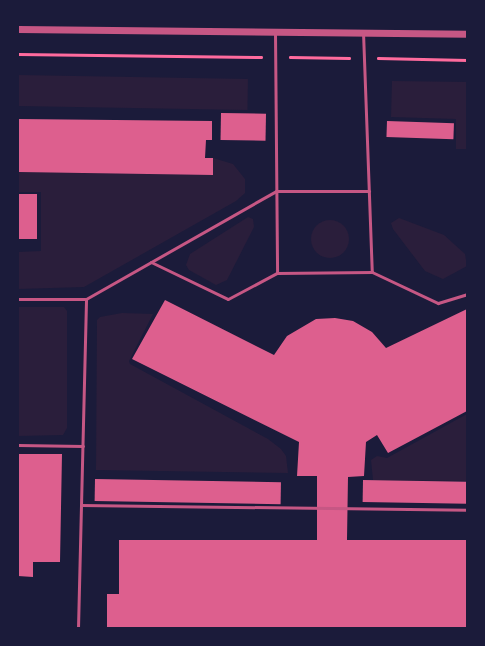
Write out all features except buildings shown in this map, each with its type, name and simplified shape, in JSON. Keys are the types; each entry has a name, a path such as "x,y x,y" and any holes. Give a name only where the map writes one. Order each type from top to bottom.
{"street":[{"path":"18,29 467,34"}],"lane":[{"path":"363,32 372,272"},
{"path":"275,33 277,273"},
{"path":"18,299 86,299 276,190 370,190"},
{"path":"151,262 228,299 277,273 372,272 438,303 467,294"},
{"path":"78,628 86,299"},
{"path":"18,445 83,446"},
{"path":"82,505 467,510"}],"path":[{"path":"18,54 467,60"}],"shaded area":[{"path":"18,75 248,79 247,110 18,106"},
{"path":"392,81 467,82 467,149 456,149 456,119 391,117"},
{"path":"213,158 233,164 245,179 245,193 236,201 84,287 18,289 18,252 41,251 41,192 18,192 18,172 213,175"},
{"path":"248,217 253,219 254,227 227,280 216,285 189,270 186,265 190,254"},
{"path":"399,218 444,235 465,254 467,266 443,279 425,271 393,229 391,223"},
{"path":"326,220 334,220 341,223 346,228 349,239 346,250 341,255 334,258 326,258 319,255 314,250 311,243 311,235 314,228 319,223"},
{"path":"18,307 64,307 67,311 67,428 63,435 18,436"},
{"path":"122,313 153,314 129,361 130,364 268,439 281,449 286,456 288,473 96,470 97,320 100,317"},
{"path":"467,414 467,481 373,480 371,460 377,456 387,458"}]}
